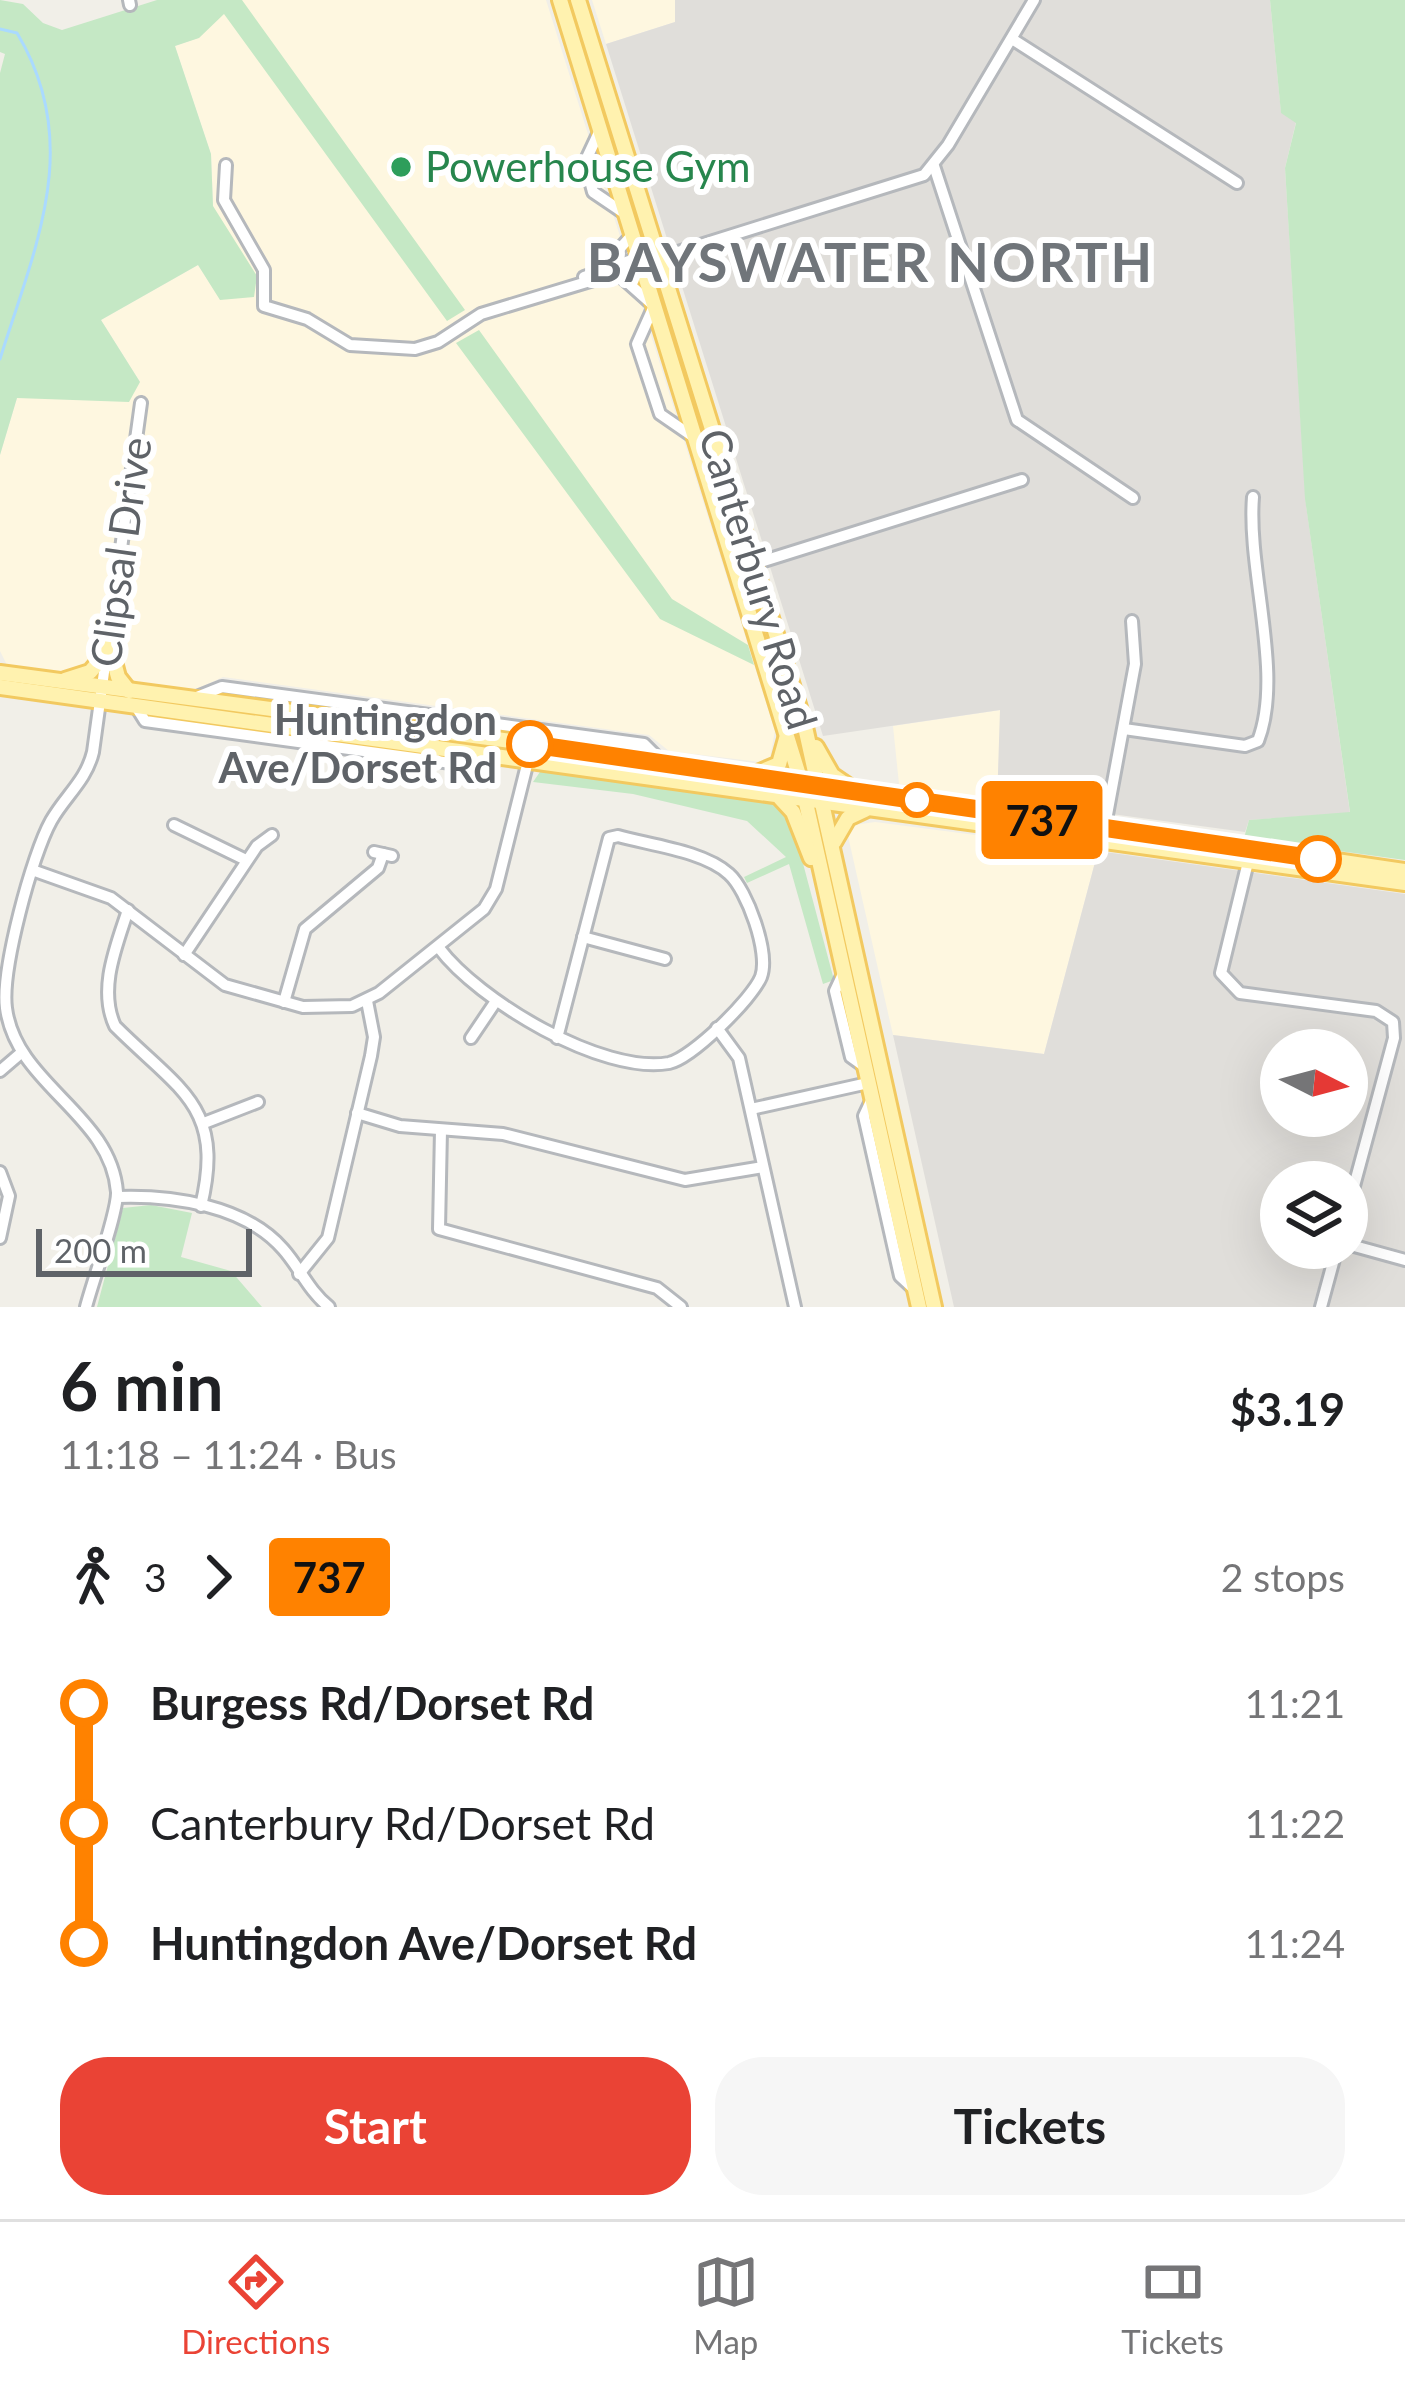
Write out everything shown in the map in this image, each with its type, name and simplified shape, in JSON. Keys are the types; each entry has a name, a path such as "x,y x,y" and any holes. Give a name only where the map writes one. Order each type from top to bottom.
{"main road":[{"name":"Canterbury Road","path":"569,2 654,306 701,449 715,467 754,564 805,727 885,1079 927,1306"},
{"name":"Canterbury Road","path":"569,2 658,258 806,801 910,1293 927,1306"},
{"path":"641,261 658,258"},
{"path":"60,681 90,672 108,647"},
{"path":"108,647 118,677 132,698"},
{"path":"0,673 60,681 101,694"},
{"path":"0,687 132,698 505,757 530,752 661,761 1104,835"},
{"path":"132,698 194,699 414,728 865,810 1405,871"},
{"path":"805,727 832,775 856,791"},
{"path":"748,776 774,770 787,735"},
{"path":"780,798 793,812 829,901"},
{"path":"834,842 848,818 865,810"},
{"path":"1249,855 1405,883"},
{"path":"865,1080 885,1079"}],"street":[{"path":"658,258 904,182 934,166 1034,0"},
{"path":"1012,39 1237,183"},
{"path":"602,128 585,166 595,196 627,215"},
{"path":"226,165 224,200 264,270 264,307 308,319 350,345 423,347 481,314 559,289 597,271 625,249 632,232"},
{"path":"934,166 1017,420 1133,498"},
{"path":"574,283 616,273 641,261"},
{"path":"597,271 641,261"},
{"path":"616,273 654,306 637,340 656,405 663,417 688,430 701,449"},
{"name":"Clipsal Drive","path":"21,1053 5,1003 46,831 91,762 141,403"},
{"path":"754,564 1022,480"},
{"path":"1124,728 1245,746 1258,741 1266,687 1250,533 1253,497"},
{"path":"1104,835 1135,664 1132,621"},
{"path":"194,699 222,686 644,744 661,761"},
{"path":"401,712 414,728"},
{"path":"35,871 93,888 225,985 331,1009 367,1001 476,917 496,889 530,752"},
{"path":"174,826 246,860"},
{"path":"184,956 246,860 272,835"},
{"path":"439,948 496,1000 557,1038 628,1059 666,1064 685,1057 717,1028 750,993 763,968 738,885 706,862 618,836 609,838 557,1038"},
{"path":"284,1002 305,929 378,868 383,854"},
{"path":"1249,855 1221,973 1227,984 1240,993 1376,1011 1393,1022 1394,1038 1361,1161"},
{"path":"128,910 110,973 108,1010 115,1027 194,1105 204,1123 210,1169 201,1206"},
{"path":"583,937 665,959"},
{"name":"Canterbury Road","path":"843,973 835,991 850,1057 865,1080 864,1116 900,1276 910,1293"},
{"path":"471,1038 496,1000"},
{"path":"299,1274 328,1238 374,1037 367,1001"},
{"path":"717,1028 739,1058 795,1307"},
{"path":"0,1071 21,1053 100,1143 117,1197 86,1307"},
{"path":"751,1109 865,1080"},
{"path":"204,1123 258,1102"},
{"path":"357,1113 400,1126 503,1134 685,1180 763,1167"},
{"path":"442,1130 439,1229 657,1288 681,1307"},
{"path":"0,1172 9,1196 0,1238"},
{"path":"117,1197 162,1197 260,1228 329,1307"},
{"path":"1368,1250 1405,1260"},
{"path":"1321,1307 1331,1269"}],"shaded area":[{"path":"215,0 546,0 775,731 769,763 669,751 649,735 223,677 194,690 8,667 0,651 0,455 17,398 140,382 101,320 198,265 220,299 254,296 213,206 211,154 175,46 198,38"},
{"path":"592,0 675,0 675,22 606,44"},
{"path":"675,0 1270,0 1281,112 1296,122 1285,168 1306,505 1350,813 1249,820 1245,832 1030,803 1029,809 997,804 1000,710 823,736 606,44 675,22"},
{"path":"1001,710 997,801 899,784 893,726"},
{"path":"875,822 1098,851 1044,1054 893,1035 848,836 854,825"},
{"path":"1098,851 1405,894 1405,1307 954,1307 893,1035 1044,1054"}],"green space":[{"path":"0,0 23,4 43,23 62,30 157,0 242,0 465,310 447,321 224,14 199,38 175,46 211,154 213,206 257,276 254,297 220,300 198,265 101,320 140,382 129,402 17,398 0,455 0,73 5,54 0,52"},
{"path":"1270,0 1405,0 1405,860 1244,838 1249,820 1350,812 1305,499 1285,168 1296,123 1281,113"},
{"path":"479,330 672,599 748,645 754,665 660,619 456,343"},
{"path":"542,769 783,806 792,822 834,980 823,984 789,864 747,883 744,877 786,857 747,821 633,794 533,782"},
{"path":"151,1205 192,1213 181,1257 231,1271 262,1307 97,1307 123,1208"}],"waterway":[{"path":"0,29 17,33 37,74 48,115 50,155 38,236 0,359"}],"bus line":[{"name":"737","path":"530,744 1318,859"}],"place":[{"name":"Powerhouse Gym","path":"401,167"},
{"name":"Huntingdon Ave/Dorset Rd","path":"530,744"}],"district":[{"name":"BAYSWATER NORTH","path":"871,263"}]}
